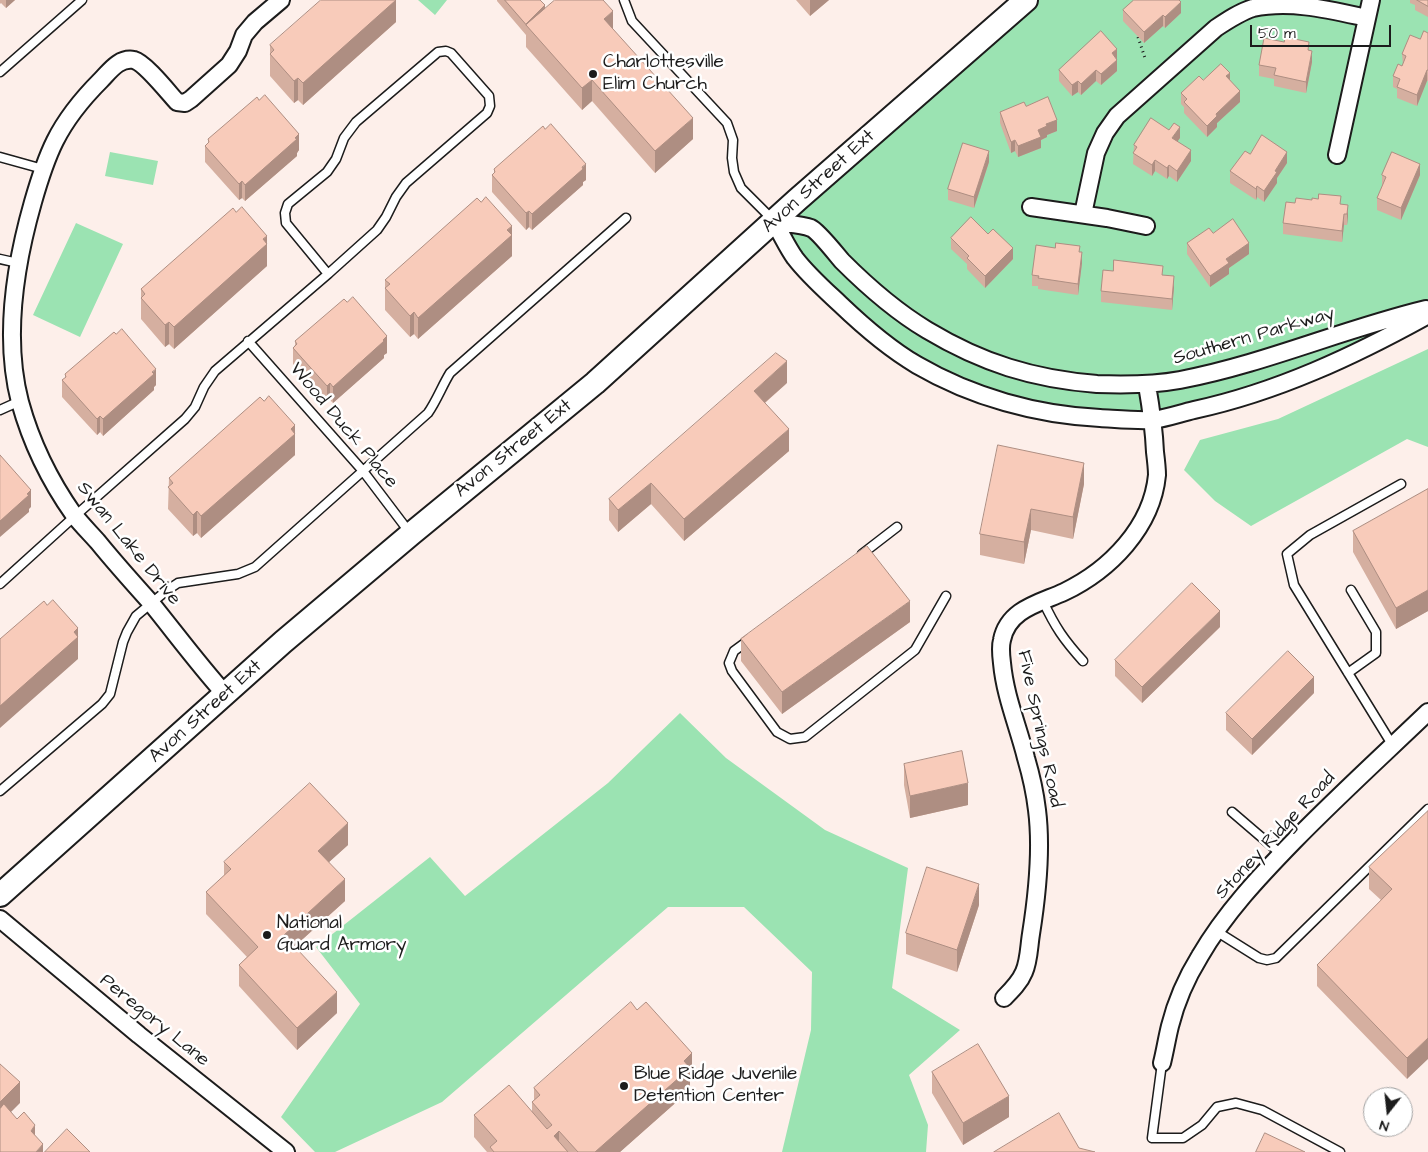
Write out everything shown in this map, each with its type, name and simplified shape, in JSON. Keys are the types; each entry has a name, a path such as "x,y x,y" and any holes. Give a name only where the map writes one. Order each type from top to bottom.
{"main road":[{"name":"Avon Street Ext","path":"0,896 284,642 411,534 595,383 797,200 1026,0"}],"street":[{"name":"Swan Lake Drive","path":"225,694 75,516 52,481 35,446 20,401 9,346 18,263 23,238 43,169 55,141 89,91 118,63 135,60 143,65 177,102 185,103 191,100 230,65 244,35 255,22 281,0"},
{"path":"1336,155 1371,0"},
{"path":"1083,214 1096,153 1104,133 1117,116 1216,28 1235,16 1253,8 1275,4 1298,4 1367,18"},
{"path":"1031,206 1146,226"},
{"name":"Southern Parkway","path":"774,222 813,229 843,262 891,305 947,342 980,358 1010,369 1042,377 1075,382 1147,385 1178,381 1275,355 1392,317 1428,309"},
{"path":"774,222 794,257 814,279 863,326 916,365 977,393 1043,412 1078,417 1153,420 1255,394 1310,373 1381,341 1428,315"},
{"name":"Five Springs Road","path":"1004,998 1018,983 1025,970 1035,913 1039,846 1037,810 1026,758 1004,678 1001,651 1002,640 1008,624 1020,611 1066,591 1090,578 1130,540 1143,519 1152,498 1157,474 1153,420 1147,385"},
{"name":"Stoney Ridge Road","path":"1162,1063 1177,1004 1199,957 1216,931 1258,878 1327,808 1428,712"},
{"name":"Peregory Lane","path":"0,919 139,1035 286,1152"}],"lane":[{"path":"0,72 82,0"},
{"path":"624,0 632,21 727,123 733,140 732,158 734,172 741,188 774,222"},
{"path":"0,584 185,419 215,371 328,274 376,230 406,183 487,113 490,106 488,96 451,53 446,51 438,52 356,122 344,138 336,159 327,172 288,204 285,213 286,223 328,274"},
{"path":"0,158 43,169"},
{"path":"0,791 102,704 110,694 127,632 136,616 178,583 238,574 255,567 428,413 436,402 442,385 450,373 626,218"},
{"path":"0,259 18,263"},
{"name":"Wood Duck Place","path":"248,342 363,471 411,534"},
{"path":"0,410 20,401"},
{"path":"1392,746 1294,585 1287,554 1310,535 1401,484"},
{"path":"858,557 897,527"},
{"path":"1348,673 1376,653 1376,632 1351,590"},
{"path":"757,633 734,651 730,663 732,671 777,732 790,740 805,737 915,650 946,596"},
{"path":"1043,601 1054,624 1066,642 1083,661"},
{"path":"1216,931 1259,958 1266,960 1276,958 1428,809"},
{"path":"1232,812 1282,854"},
{"path":"1162,1063 1152,1138 1183,1138 1202,1125 1217,1107 1236,1103 1262,1110 1340,1152"}],"path":[{"path":"1138,37 1145,58"}],"green space":[{"path":"418,0 447,0 435,15"},
{"path":"1026,0 1428,0 1428,315 1215,405 1108,419 977,393 863,326 774,222"},
{"path":"110,152 158,161 153,185 105,176"},
{"path":"76,223 123,244 80,337 33,315"},
{"path":"1428,349 1428,447 1407,439 1251,526 1215,501 1184,470 1200,440 1278,419"},
{"path":"680,713 726,758 825,830 908,868 892,988 960,1030 909,1075 928,1125 926,1152 782,1152 811,1030 812,972 744,907 668,907 442,1102 335,1152 315,1152 281,1117 360,1004 316,947 430,857 465,896 608,783"}],"building":[{"path":"321,0 396,0 303,83 298,78 294,81 270,54 274,50 270,45"},
{"path":"505,0 540,0 545,5 526,24"},
{"name":"Charlottesville Elim Church","path":"555,0 603,0 613,11 604,19 693,118 655,151 592,80 582,88 526,25"},
{"path":"1134,0 1179,0 1181,2 1165,17 1163,15 1144,32 1123,10"},
{"path":"1417,0 1428,0 1428,6"},
{"path":"1101,31 1117,49 1112,53 1117,60 1101,74 1096,70 1081,84 1078,81 1072,85 1059,70"},
{"path":"1424,31 1428,33 1428,70 1417,95 1397,87 1400,79 1393,76 1398,64 1402,66 1406,56 1402,54 1410,35 1420,39"},
{"path":"1285,37 1309,42 1308,50 1312,51 1306,82 1274,75 1276,68 1259,65 1264,38 1284,42"},
{"path":"1221,64 1230,73 1226,76 1240,91 1216,114 1217,116 1207,126 1184,102 1187,99 1181,93 1199,76 1203,80"},
{"path":"265,95 299,134 295,138 297,139 245,185 242,181 239,184 205,146 209,142 208,139 257,97 259,100"},
{"path":"1048,97 1057,120 1046,124 1047,126 1038,130 1041,137 1018,146 1015,140 1011,142 1000,112 1024,102 1026,106"},
{"path":"1151,118 1169,130 1174,123 1180,127 1172,138 1191,150 1177,171 1169,165 1167,168 1155,160 1152,165 1133,153 1137,147 1134,145"},
{"path":"551,124 586,164 582,167 583,169 532,214 529,211 526,213 492,175 495,172 494,169 543,126 545,129"},
{"path":"1262,135 1287,152 1275,171 1277,172 1264,191 1257,186 1256,189 1230,171 1245,151 1250,154"},
{"path":"963,143 989,151 974,197 948,189"},
{"path":"1392,152 1420,164 1401,208 1377,198 1386,177 1382,175"},
{"path":"1319,194 1341,196 1340,204 1348,205 1347,214 1344,214 1342,231 1283,223 1286,202 1295,203 1296,198 1318,199"},
{"path":"486,197 512,226 507,230 512,235 418,318 414,312 410,316 385,288 390,284 385,280 477,198 481,202"},
{"path":"242,207 267,236 263,239 267,244 174,327 169,322 165,325 141,298 145,294 141,289 233,208 236,212"},
{"path":"971,217 988,234 993,229 1013,248 985,276 951,238"},
{"path":"1233,219 1249,243 1226,259 1229,263 1210,276 1187,243 1209,228 1213,233"},
{"path":"1056,243 1080,246 1079,252 1082,252 1078,284 1038,278 1039,276 1032,275 1036,245 1055,248"},
{"path":"1114,260 1163,266 1162,275 1174,276 1172,299 1101,291 1103,270 1113,271"},
{"path":"353,297 387,336 384,341 333,387 330,383 327,386 293,348 297,344 295,341 344,299 347,302"},
{"path":"122,329 156,369 152,372 154,374 103,419 100,416 97,419 62,380 66,377 65,374 114,332 116,334"},
{"path":"776,353 787,361 754,391 789,429 684,519 651,483 618,510 609,499"},
{"path":"269,396 295,425 291,429 295,434 201,516 197,511 193,515 168,487 173,483 169,478 260,397 264,401"},
{"path":"998,445 1084,463 1073,517 1031,509 1024,542 980,534"},
{"path":"0,455 31,490 27,494 29,495 0,521"},
{"path":"1428,489 1428,590 1396,608 1353,531"},
{"path":"867,546 910,601 782,692 741,639"},
{"path":"1192,583 1220,611 1142,687 1115,660"},
{"path":"53,600 78,628 74,632 78,637 0,706 0,639 44,601 47,605"},
{"path":"1288,651 1314,677 1252,739 1226,713"},
{"path":"962,751 968,783 910,796 904,764"},
{"name":"National Guard Armory","path":"310,783 348,823 318,851 345,879 284,935 337,992 297,1028 239,965 258,947 206,892 231,869 224,862"},
{"path":"1428,811 1428,1038 1407,1058 1317,965 1392,889 1369,867"},
{"path":"927,867 979,884 957,950 906,933"},
{"name":"Blue Ridge Juvenile Detention Center","path":"631,1002 637,1010 646,1002 692,1053 684,1061 690,1068 595,1152 578,1152 559,1131 554,1136 568,1152 494,1152 490,1147 497,1141 474,1115 509,1085 547,1129 552,1125 532,1102 540,1095 534,1088"},
{"path":"978,1044 1009,1096 963,1123 932,1072"},
{"path":"0,1064 20,1082 0,1102"},
{"path":"4,1104 17,1119 24,1112 35,1125 31,1131 43,1144 36,1152 0,1152 0,1109"},
{"path":"1059,1113 1079,1148 1095,1152 994,1152"},
{"path":"67,1129 90,1152 45,1152"},
{"path":"1265,1133 1305,1152 1256,1152"}],"place":[{"name":"Charlottesville Elim Church","path":"593,74"},
{"name":"National Guard Armory","path":"267,935"},
{"name":"Blue Ridge Juvenile Detention Center","path":"624,1086"}]}
